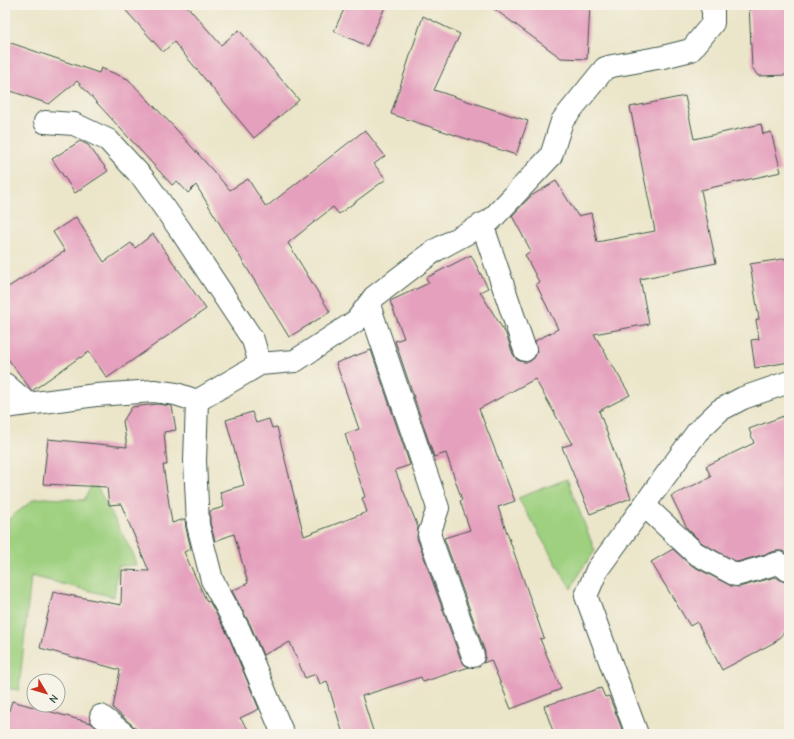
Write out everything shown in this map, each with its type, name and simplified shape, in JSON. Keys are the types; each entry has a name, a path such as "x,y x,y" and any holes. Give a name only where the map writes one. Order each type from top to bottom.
{"street":[{"path":"5,407 96,395 154,391 176,394 197,401 260,364 295,361 356,321 374,297 421,260 436,250 491,220 551,156 562,121 605,68 691,50 713,23 713,11 711,5"},
{"path":"45,122 74,124 108,140 142,178 181,231 253,340 260,364"},
{"path":"482,224 525,350"},
{"path":"369,305 438,508 429,534 473,656"},
{"path":"637,734 586,596 597,570 698,431 720,410 743,398 789,382"},
{"path":"5,384 27,404"},
{"path":"197,401 195,461 198,525 212,580 239,630 282,734"},
{"path":"644,506 695,553 736,575 779,563 789,571"},
{"path":"101,716 124,734"}],"green space":[{"path":"567,479 595,551 581,570 571,589 518,498"},
{"path":"94,481 133,554 136,565 118,566 114,597 31,576 19,690 5,688 5,522 34,499 45,498 84,500"}],"building":[{"path":"121,5 186,5 221,45 239,30 299,100 254,138 174,42 163,52"},
{"path":"346,5 386,5 367,46 334,31"},
{"path":"489,5 590,5 587,59 561,58"},
{"path":"749,5 789,5 789,75 758,76 752,67"},
{"path":"423,16 460,34 434,90 528,121 516,155 391,114"},
{"path":"5,41 99,73 101,68 128,79 175,128 230,190 248,179 266,207 365,130 385,156 374,164 386,179 339,214 333,207 288,243 330,312 289,337 196,185 188,193 177,181 172,185 77,81 49,104 5,89"},
{"path":"685,96 694,139 761,124 763,134 771,132 781,172 701,190 716,263 640,279 649,324 594,334 630,395 599,411 631,498 590,514 562,447 572,444 535,379 479,409 515,501 498,507 544,638 540,639 561,689 511,709 491,660 483,663 485,652 444,538 470,530 460,501 462,500 446,453 434,457 395,341 404,338 390,301 429,283 426,278 471,255 488,288 480,292 506,334 513,354 517,360 529,362 534,358 537,352 535,341 558,329 536,284 539,282 525,255 531,251 512,216 531,196 556,181 578,216 591,213 597,242 655,231 630,107"},
{"path":"80,141 88,145 108,171 75,193 52,159"},
{"path":"76,217 104,262 131,243 135,248 153,234 206,309 107,378 89,352 32,391 5,355 5,289 65,251 53,232"},
{"path":"789,258 789,362 755,368 751,340 759,339 756,320 759,319 750,264"},
{"path":"371,350 410,465 395,470 418,527 417,538 461,660 469,667 423,682 421,677 362,696 374,734 343,734 327,681 320,684 316,674 305,678 290,642 263,655 250,624 232,591 248,583 234,534 215,541 210,523 210,511 224,507 220,492 244,485 226,420 252,412 256,423 269,419 272,428 277,427 304,536 367,512 362,498 365,497 345,434 359,429 336,363"},
{"path":"157,404 172,406 176,430 164,432 167,465 163,465 172,523 185,519 191,549 184,552 207,602 209,601 228,635 259,709 240,718 252,734 142,734 113,708 120,670 40,648 53,592 121,605 122,570 149,571 121,504 109,505 107,487 43,484 48,439 127,447 123,421 132,407"},
{"path":"789,414 789,555 782,551 776,551 737,562 702,543 687,528 671,496 711,477 706,466 754,443 749,429"},
{"path":"673,549 689,564 731,586 739,587 776,577 789,583 789,627 775,642 722,670 697,622 690,626 651,562"},
{"path":"601,688 605,697 609,696 624,734 554,734 544,706"},
{"path":"12,701 26,705 26,713 55,713 91,723 102,732 101,734 5,734 5,723"}]}
